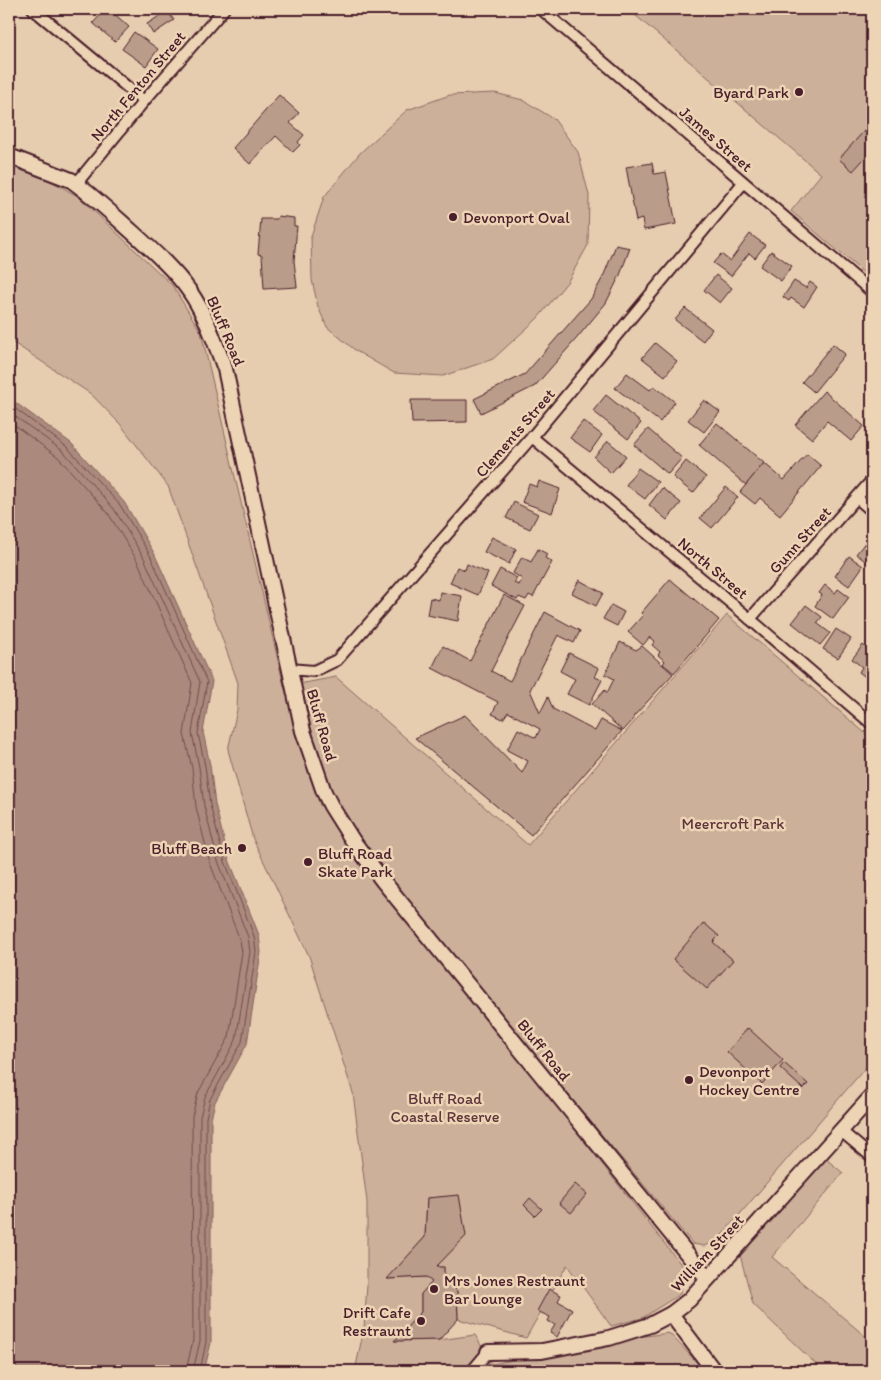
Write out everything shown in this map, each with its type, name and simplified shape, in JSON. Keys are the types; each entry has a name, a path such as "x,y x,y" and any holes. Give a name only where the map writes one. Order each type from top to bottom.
{"street":[{"path":"33,9 144,101"},
{"name":"North Fenton Street","path":"76,184 144,101 224,9"},
{"name":"James Street","path":"541,9 872,292"},
{"name":"Bluff Road","path":"9,156 71,180 156,254 190,292 207,324 225,369 303,731 324,792 353,842 707,1278"},
{"name":"Clements Street","path":"289,669 314,671 338,660 532,437 743,183"},
{"name":"North Street","path":"532,437 750,619 872,724"},
{"name":"Gunn Street","path":"750,619 872,480"},
{"path":"857,498 872,510"},
{"name":"William Street","path":"488,1352 542,1351 609,1338 650,1325 671,1314 689,1300 872,1096"},
{"path":"841,1132 872,1157"},
{"path":"671,1314 714,1371"},
{"path":"472,1371 488,1352"}],"green space":[{"name":"Byard Park","path":"628,9 872,9 872,280 791,211 821,174"},
{"name":"Devonport Oval","path":"495,93 523,100 554,119 578,152 589,195 588,245 568,281 538,318 493,359 443,376 394,373 356,351 327,327 318,307 312,280 311,236 324,197 360,153 407,110 450,95"},
{"name":"Bluff Road Coastal Reserve","path":"9,165 53,182 79,197 172,285 201,332 284,686 320,805 683,1267 680,1294 642,1318 611,1326 567,1265 526,1338 458,1319 457,1291 444,1278 444,1267 436,1267 465,1236 459,1196 427,1198 425,1237 388,1279 426,1277 432,1282 421,1294 421,1312 395,1341 439,1340 475,1335 492,1364 630,1338 669,1333 705,1371 355,1371 364,1328 367,1285 367,1202 353,1093 309,956 253,839 228,750 237,710 238,683 168,486 121,425 91,394 9,340"},
{"name":"Meercroft Park","path":"727,615 872,739 872,1060 716,1242 704,1246 693,1244 526,1044 333,807 299,684 336,677 528,845"},
{"path":"826,1159 843,1173 772,1257 872,1342 872,1371 823,1371 753,1304 740,1255"}],"water":[{"path":"9,398 71,443 124,502 154,553 212,681 203,732 215,804 228,857 259,935 261,952 247,1044 215,1102 211,1119 211,1343 204,1371 9,1371"}],"building":[{"path":"106,9 109,9 129,27 115,42 93,23"},
{"path":"167,11 174,20 153,34 147,24"},
{"path":"134,32 158,49 146,66 122,49"},
{"path":"279,95 299,113 290,123 304,135 298,142 300,145 293,152 276,136 250,164 233,148"},
{"path":"872,122 872,150 853,171 839,159"},
{"path":"652,163 654,174 666,172 676,224 644,230 642,219 636,221 626,167"},
{"path":"278,216 294,218 294,226 297,226 294,261 297,287 264,289 262,255 258,254 261,219 277,219"},
{"path":"750,234 765,245 755,258 749,253 731,276 713,263 721,254 730,261"},
{"path":"616,245 630,248 620,275 606,303 535,386 481,413 474,399 525,374 591,299 603,277"},
{"path":"771,251 792,266 781,281 760,266"},
{"path":"716,275 732,288 720,303 704,290"},
{"path":"794,281 806,288 810,282 817,287 804,307 791,298 789,301 783,297"},
{"path":"685,308 712,329 703,341 675,320"},
{"path":"655,343 677,361 665,376 642,358"},
{"path":"833,344 845,354 814,392 802,382"},
{"path":"627,373 650,390 654,386 675,402 660,422 615,388"},
{"path":"824,391 864,426 851,441 827,421 812,439 795,425"},
{"path":"606,395 641,423 628,439 593,411"},
{"path":"411,400 467,400 467,422 412,423"},
{"path":"704,400 720,412 704,432 688,420"},
{"path":"583,421 602,435 590,452 570,438"},
{"path":"717,423 764,463 746,485 699,445"},
{"path":"648,429 682,458 668,474 634,445"},
{"path":"608,441 626,456 611,473 594,457"},
{"path":"807,454 821,466 780,515 760,498 755,504 740,492 764,463 784,480"},
{"path":"686,461 706,477 693,493 673,477"},
{"path":"638,468 658,482 645,499 626,485"},
{"path":"539,481 560,489 552,513 522,502 529,484 537,487"},
{"path":"726,487 738,497 712,528 700,518"},
{"path":"662,488 681,503 667,520 649,505"},
{"path":"514,502 538,514 530,529 506,518"},
{"path":"872,536 872,566 856,554"},
{"path":"492,537 516,549 509,564 484,552"},
{"path":"538,549 547,554 545,558 552,562 533,597 529,595 526,600 519,597 517,600 491,586 500,569 517,578 514,583 519,585 522,579 513,573 522,557 531,562"},
{"path":"849,556 863,566 849,586 835,576"},
{"path":"467,564 488,573 478,595 450,583 457,567 465,570"},
{"path":"670,579 719,620 674,673 663,664 665,661 658,655 660,652 652,645 655,641 650,637 643,645 628,632 643,615 641,613"},
{"path":"579,580 603,593 596,606 572,593"},
{"path":"825,585 835,593 838,589 849,597 833,619 815,606 822,595 819,593"},
{"path":"440,592 462,596 458,621 427,615 430,598 439,600"},
{"path":"504,595 525,606 491,671 510,681 545,612 580,631 574,643 558,635 530,690 540,713 548,697 553,709 595,731 601,720 622,731 531,835 415,738 465,715 522,773 528,761 507,750 518,729 536,738 540,729 508,712 503,719 492,714 498,702 432,668 443,646 470,661"},
{"path":"611,605 624,612 617,626 603,619"},
{"path":"806,605 822,617 817,623 830,633 820,645 792,623"},
{"path":"836,629 851,639 838,658 823,649"},
{"path":"620,642 636,650 642,646 673,674 633,717 635,718 623,731 592,704 605,690 607,693 614,679 605,674"},
{"path":"863,645 872,653 872,674 868,679 859,672 862,667 852,659"},
{"path":"569,653 599,668 595,677 602,680 589,705 567,694 575,679 560,671"},
{"path":"704,923 719,936 713,942 733,960 707,989 673,959"},
{"path":"748,1028 783,1060 762,1084 727,1052"},
{"path":"784,1063 808,1084 803,1089 780,1068"},
{"path":"575,1184 587,1194 571,1213 559,1203"},
{"path":"459,1195 466,1236 436,1267 444,1267 444,1278 457,1291 458,1319 439,1340 394,1341 421,1312 421,1294 432,1282 426,1277 387,1279 425,1237 427,1198"},
{"path":"530,1198 542,1209 535,1216 524,1205"},
{"path":"549,1289 561,1295 558,1301 572,1309 557,1337 550,1333 555,1325 548,1321 550,1317 537,1311"}],"place":[{"name":"Byard Park","path":"799,92"},
{"name":"Devonport Oval","path":"453,217"},
{"name":"Bluff Beach","path":"242,848"},
{"name":"Bluff Road Skate Park","path":"308,862"},
{"name":"Devonport Hockey Centre","path":"689,1080"},
{"name":"Mrs Jones Restraunt Bar Lounge","path":"434,1289"},
{"name":"Drift Cafe Restraunt","path":"421,1321"}]}
